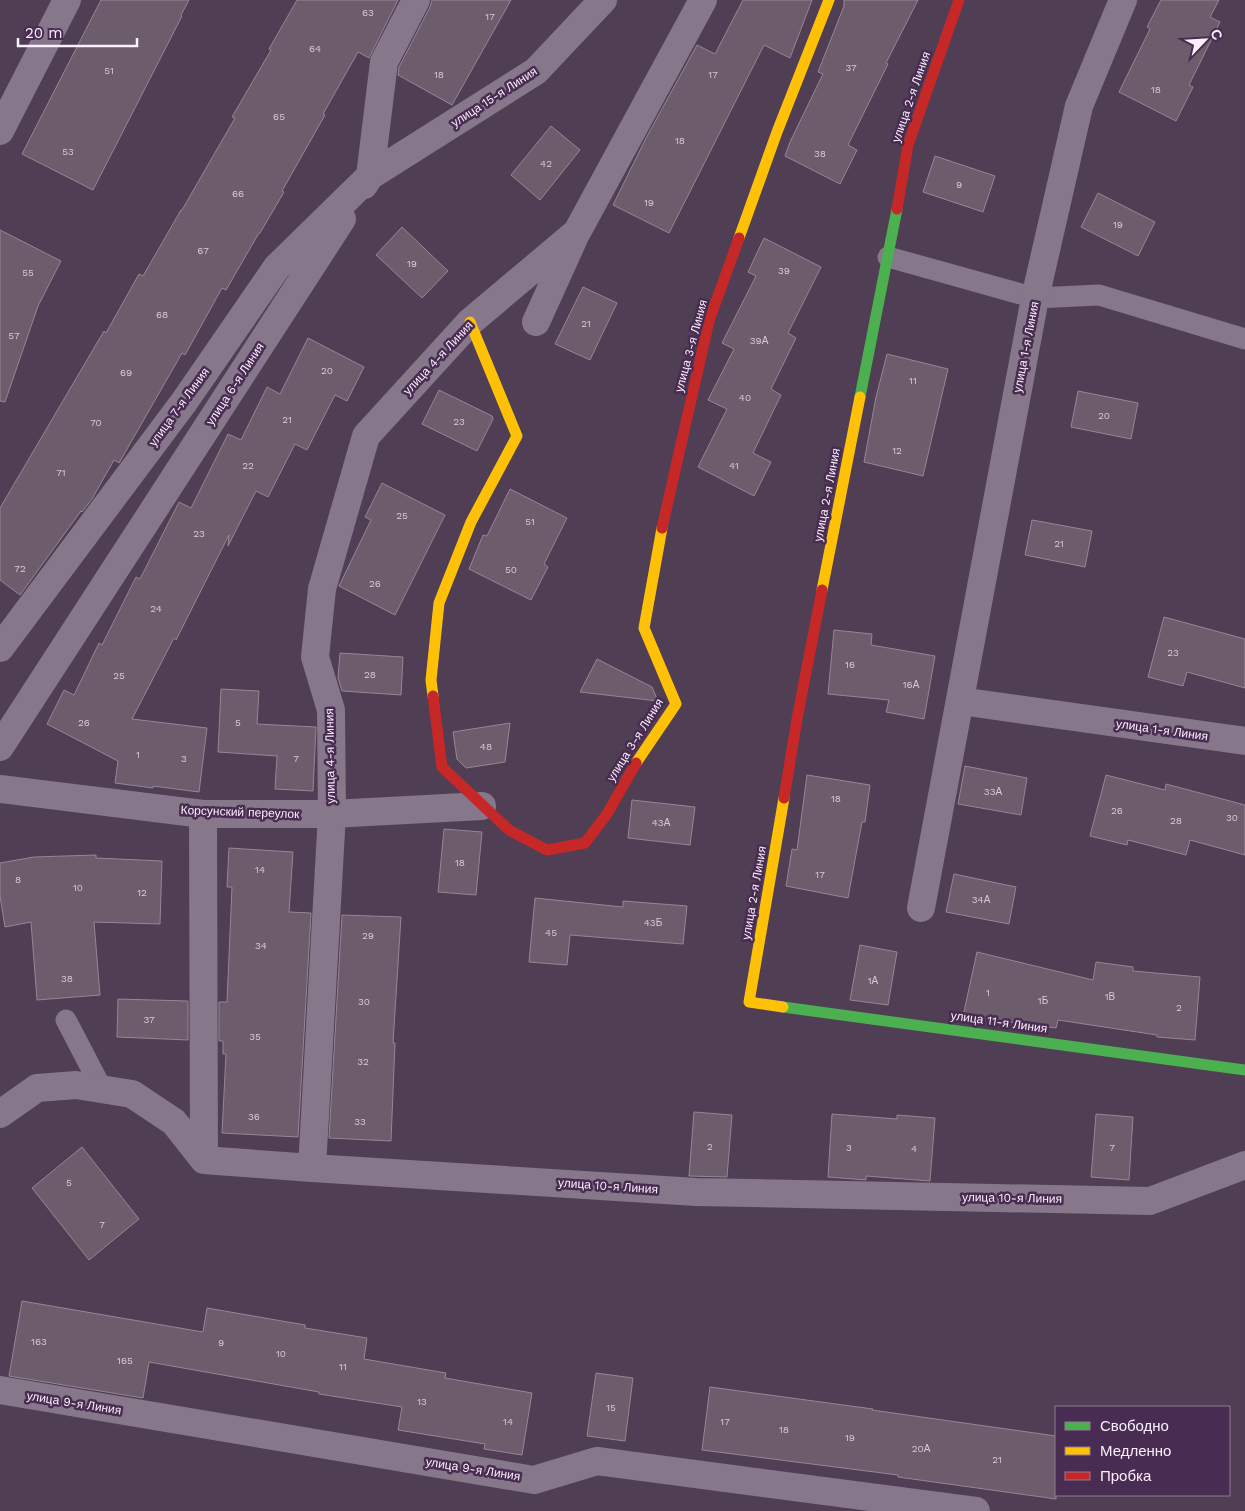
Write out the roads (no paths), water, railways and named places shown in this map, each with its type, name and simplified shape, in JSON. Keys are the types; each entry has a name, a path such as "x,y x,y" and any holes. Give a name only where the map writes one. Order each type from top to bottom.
{"street":[{"path":"0,131 67,0"},
{"name":"улица 6-я Линия","path":"0,747 370,176 384,62 416,0"},
{"name":"улица 15-я Линия","path":"370,176 536,71 603,0"},
{"name":"улица 4-я Линия","path":"536,322 577,232 703,0"},
{"name":"улица 3-я Линия","path":"470,322 517,436 471,522 439,603 431,680 442,767 509,830 547,850 585,843 607,814 641,753 676,704 644,628 666,508 709,321 777,132 829,0"},
{"name":"улица 2-я Линия","path":"749,1002 797,718 888,257 908,145 959,0"},
{"name":"улица 1-я Линия","path":"920,908 1036,298 1079,106 1123,0"},
{"name":"улица 7-я Линия","path":"0,648 184,402 277,267 370,176"},
{"name":"улица 4-я Линия","path":"312,1168 332,814 331,710 315,657 322,589 366,436 470,322 577,232"},
{"name":"улица 1-я Линия","path":"960,701 1245,742"},
{"name":"Корсунский переулок","path":"0,789 203,814 332,814 482,806"},
{"path":"203,814 204,1160"},
{"name":"улица 11-я Линия","path":"749,1002 1245,1070"},
{"path":"0,1114 37,1088 76,1085 132,1094 174,1122 204,1160"},
{"name":"улица 10-я Линия","path":"204,1160 696,1192 1150,1201 1245,1165"},
{"name":"улица 9-я Линия","path":"0,1390 534,1480 597,1462 976,1511"}],"lane":[{"path":"888,257 1036,298 1099,295 1245,339"},
{"path":"66,1020 102,1089"}]}
